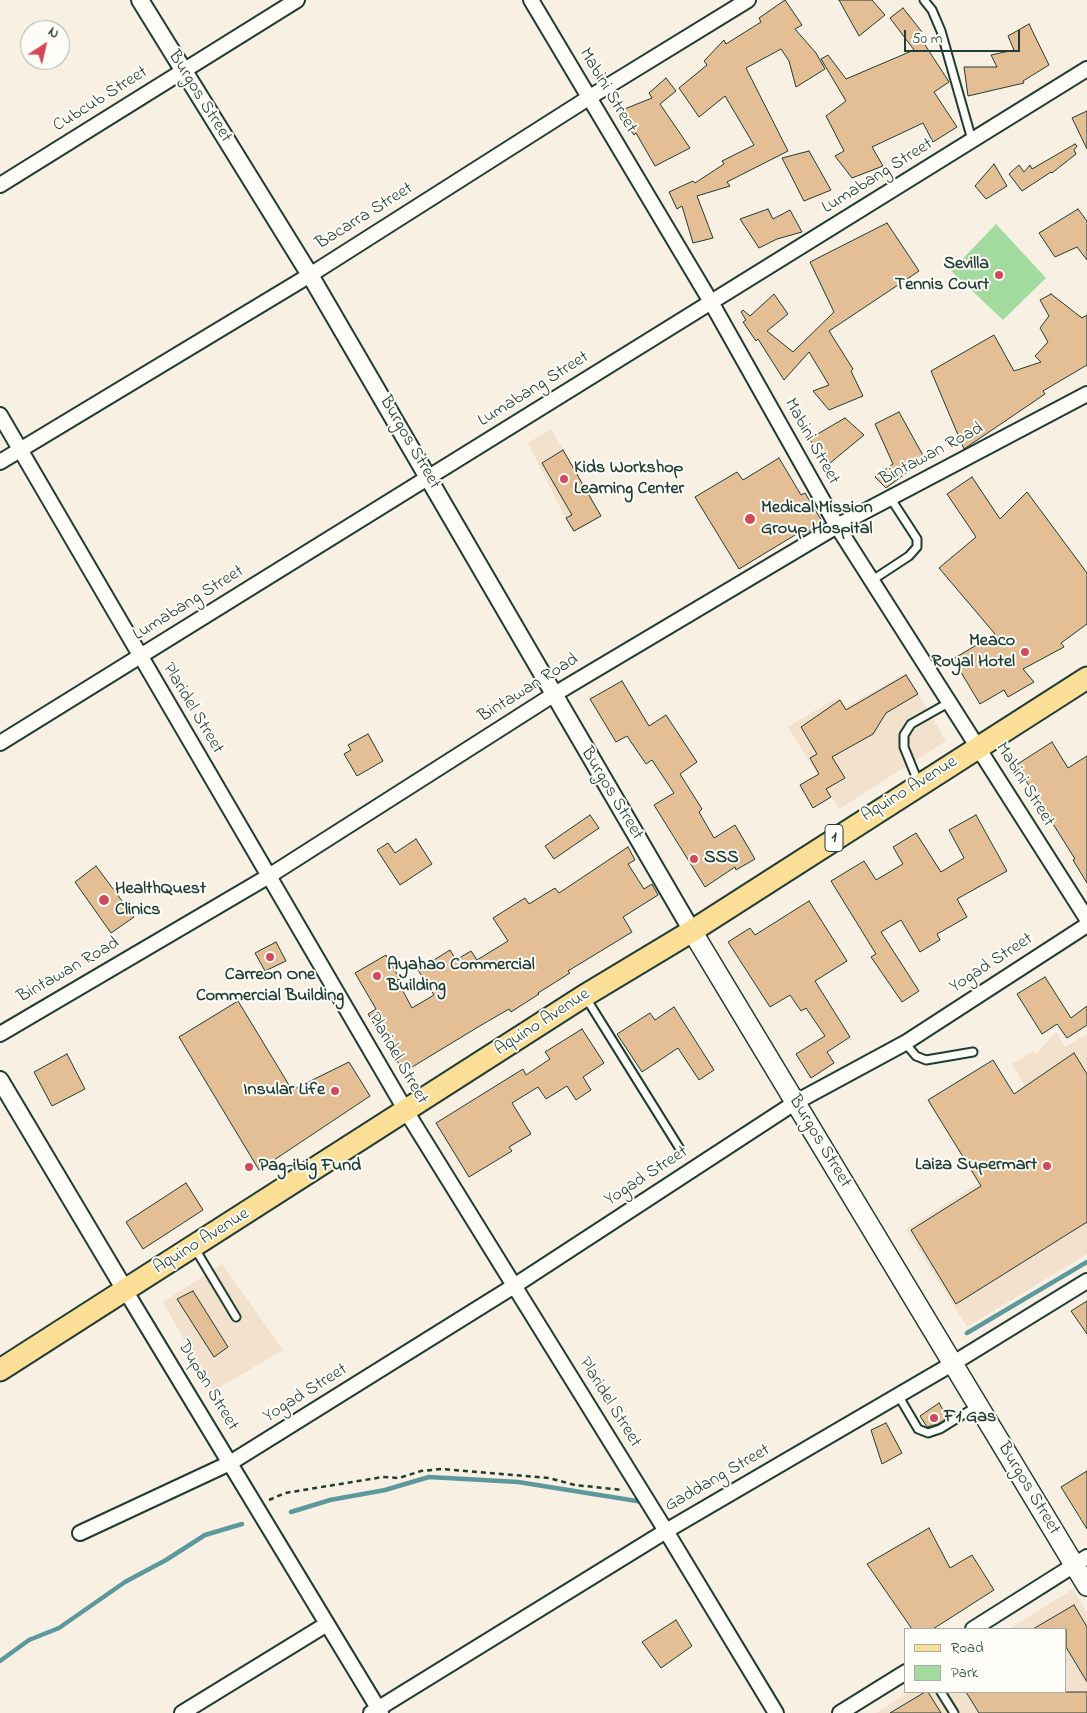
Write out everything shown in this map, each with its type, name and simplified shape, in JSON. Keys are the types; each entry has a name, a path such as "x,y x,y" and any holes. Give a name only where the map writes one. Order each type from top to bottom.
{"main road":[{"name":"Aquino Avenue","path":"0,1370 584,996 692,931 1087,678"},
{"name":"Burgos Street","path":"692,931 977,1406 1081,1561 1087,1586"}],"street":[{"name":"Burgos Street","path":"140,0 310,275 692,931"},
{"name":"Cubcub Street","path":"0,185 297,0"},
{"name":"Mabini Street","path":"531,0 711,302 837,526 1087,919"},
{"name":"Bacarra Street","path":"0,462 310,275 590,97 748,0"},
{"name":"Lumabang Street","path":"0,743 1087,69"},
{"name":"Bintawan Road","path":"0,1034 270,876 553,695 837,526 1087,394"},
{"name":"Plaridel Street","path":"0,415 139,657 270,876 406,1111 666,1531 776,1713"},
{"name":"Yogad Street","path":"80,1533 230,1463 514,1286 796,1102 905,1043 1087,925"},
{"name":"Dupan Street","path":"0,1080 327,1624 376,1711"},
{"name":"Gaddang Street","path":"376,1711 666,1531 952,1364 1087,1281"},
{"path":"975,1628 1081,1561"},
{"path":"182,1713 327,1624"},
{"path":"840,1713 904,1673"}],"lane":[{"path":"924,0 932,10 941,31 972,140"},
{"path":"871,581 908,556 917,547 917,539 891,499"},
{"path":"919,784 904,747 904,735 911,724 950,702"},
{"path":"584,996 680,1149"},
{"path":"905,1043 916,1056 926,1060 973,1052"},
{"path":"194,1247 236,1317"},
{"path":"898,1395 918,1429 928,1434 940,1430 977,1406"},
{"path":"942,1693 954,1713"}],"path":[{"path":"256,1506 285,1493 384,1477 399,1478 422,1471 442,1469 539,1477 575,1485 642,1492"}],"shaded area":[{"name":"Kids Workshop Learning Center","path":"551,429 602,516 573,533 528,443"},
{"path":"906,673 946,741 839,809 788,727 838,697 846,707"},
{"name":"Laiza Supermart","path":"1056,1032 1065,1047 1087,1034 1087,1254 967,1327 906,1229 1055,1135 1012,1064 1034,1051 1036,1054"},
{"path":"222,1264 283,1350 213,1391 163,1302"},
{"path":"1073,1589 1087,1613 1087,1713 876,1713 907,1693 1067,1693 1067,1628 1011,1628"}],"green space":[{"name":"Sevilla Tennis Court","path":"996,224 1046,278 1003,320 951,271"}],"building":[{"path":"785,0 802,25 795,29 816,53 825,69 796,87 789,61 781,49 746,68 788,151 727,182 730,186 697,196 713,238 693,243 682,206 677,209 669,192 693,181 695,183 724,164 722,161 754,145 725,96 699,117 679,88 707,65 704,61 724,40 726,44 761,22 759,18"},
{"path":"839,0 872,0 885,15 859,36"},
{"path":"903,8 922,32 918,34 949,82 934,92 957,127 933,142 923,123 872,147 883,166 852,178 835,156 844,151 826,116 846,101 821,59 828,55 846,79 914,50 890,18"},
{"path":"1029,24 1049,65 1023,81 1024,83 968,96 964,67 997,67 991,55 1014,50 1008,36"},
{"path":"666,78 676,91 660,104 690,148 655,166 636,133 634,135 617,112 652,98 649,93"},
{"path":"1087,111 1087,149 1072,118"},
{"path":"1075,144 1077,146 1074,150 1076,154 1052,173 1022,191 1009,174 1019,165 1024,172 1030,165 1032,169"},
{"path":"809,151 831,190 804,201 782,158"},
{"path":"994,164 1007,186 986,199 975,186"},
{"path":"768,209 773,219 790,210 802,232 777,239 759,248 740,219"},
{"path":"1078,209 1087,221 1087,260 1077,247 1055,257 1039,233"},
{"path":"887,223 919,271 829,331 853,369 851,371 863,396 829,410 813,391 829,385 809,352 784,380 758,339 756,341 743,322 746,320 741,312 743,310 750,316 774,294 788,314 767,331 793,352 834,312 810,262"},
{"path":"1051,294 1082,318 1087,315 1087,365 1043,391 1045,394 964,449 931,371 994,335 1014,371 1041,362 1035,356 1048,342 1040,328 1049,316 1040,300"},
{"path":"899,412 925,459 886,488 875,477 893,464 875,424"},
{"path":"845,418 864,435 829,464 809,439"},
{"name":"Kids Workshop Learning Center","path":"563,450 601,516 574,531 566,518 572,515 542,463"},
{"name":"Medical Mission Group Hospital","path":"779,458 801,495 805,493 823,523 802,535 800,532 739,569 695,497 737,472 743,480"},
{"path":"972,477 1000,519 1027,492 1087,573 1087,624 1061,643 1064,647 1023,669 1034,682 1008,697 1004,690 980,704 953,659 995,634 939,568 976,537 947,494"},
{"path":"906,675 918,694 886,713 873,734 832,757 845,778 826,789 831,797 813,808 800,785 819,774 810,758 817,754 801,727 840,700 846,710"},
{"path":"622,681 649,726 666,715 697,762 680,774 702,809 699,812 714,838 735,825 755,859 736,870 735,867 705,887 654,805 674,793 652,760 646,764 627,736 616,742 590,699"},
{"path":"368,734 383,761 357,776 344,754 351,750 348,745"},
{"path":"1052,742 1068,768 1087,756 1087,883 1073,860 1075,859 1016,765"},
{"path":"590,815 599,828 554,859 545,846"},
{"path":"976,815 1007,871 957,899 967,917 937,934 940,940 920,952 901,920 881,932 919,991 902,1002 871,957 876,954 831,881 864,861 876,880 903,864 893,847 916,833 941,872 964,858 949,830"},
{"path":"416,839 432,864 400,885 377,850 388,843 395,853"},
{"path":"628,847 635,860 628,864 644,889 652,884 658,895 623,917 632,932 568,971 570,973 511,1012 509,1009 404,1072 368,1014 376,1009 355,973 386,955 400,979 397,980 412,1008 434,995 418,970 450,950 456,960 471,951 477,960 508,941 493,918 525,898 529,904 555,888 559,893"},
{"name":"HealthQuest Clinics","path":"96,866 134,917 111,933 75,882"},
{"path":"809,901 847,961 815,981 850,1037 827,1052 834,1063 811,1078 796,1054 825,1036 806,1008 801,1011 790,995 770,1007 728,942 750,928 755,935"},
{"name":"Carreon One Commercial Building","path":"276,942 286,961 265,971 255,953"},
{"path":"1045,977 1071,1018 1087,1006 1087,1025 1067,1038 1057,1024 1042,1034 1017,994"},
{"path":"238,1001 292,1090 349,1062 370,1096 259,1170 179,1037"},
{"path":"674,1007 714,1070 699,1080 678,1048 642,1072 617,1034 650,1013 655,1020"},
{"path":"582,1029 604,1063 583,1077 591,1090 576,1100 567,1086 546,1099 538,1087 512,1103 531,1134 509,1147 512,1151 469,1177 436,1123 523,1069 526,1075 550,1059 545,1052"},
{"name":"Laiza Supermart","path":"1074,1053 1087,1074 1087,1222 956,1304 911,1230 981,1186 928,1100 993,1060 1014,1094"},
{"path":"67,1054 85,1089 52,1106 34,1072"},
{"path":"186,1183 203,1210 143,1249 126,1222"},
{"path":"193,1291 228,1347 214,1357 177,1299"},
{"path":"1087,1301 1087,1334 1071,1311"},
{"name":"F1 Gas","path":"939,1403 948,1418 938,1424 927,1427 920,1416"},
{"path":"886,1423 902,1453 882,1464 871,1430"},
{"path":"1087,1471 1087,1529 1061,1487"},
{"path":"929,1528 950,1568 972,1555 994,1590 935,1628 911,1628 867,1564"},
{"path":"1074,1605 1087,1627 1087,1682 1067,1649 1067,1628 1035,1628"},
{"path":"676,1620 692,1646 661,1668 642,1642"},
{"path":"1087,1692 1087,1713 979,1713 967,1693"},
{"path":"923,1693 929,1693 941,1713 890,1713"}],"waterway":[{"path":"967,1333 1087,1262"},
{"path":"291,1512 330,1500 385,1490 429,1477 518,1482 643,1502"},
{"path":"0,1661 29,1640 59,1628 125,1582 166,1560 205,1535 242,1524"}],"place":[{"name":"Sevilla Tennis Court","path":"999,275"},
{"name":"Kids Workshop Learning Center","path":"564,479"},
{"name":"Medical Mission Group Hospital","path":"750,519"},
{"name":"Meaco Royal Hotel","path":"1025,652"},
{"name":"SSS","path":"694,859"},
{"name":"HealthQuest Clinics","path":"104,900"},
{"name":"Carreon One Commercial Building","path":"270,957"},
{"name":"Ayahao Commercial Building","path":"377,976"},
{"name":"Insular Life","path":"335,1091"},
{"name":"Laiza Supermart","path":"1047,1166"},
{"name":"Pag-ibig Fund","path":"249,1167"},
{"name":"F1 Gas","path":"934,1418"}]}
